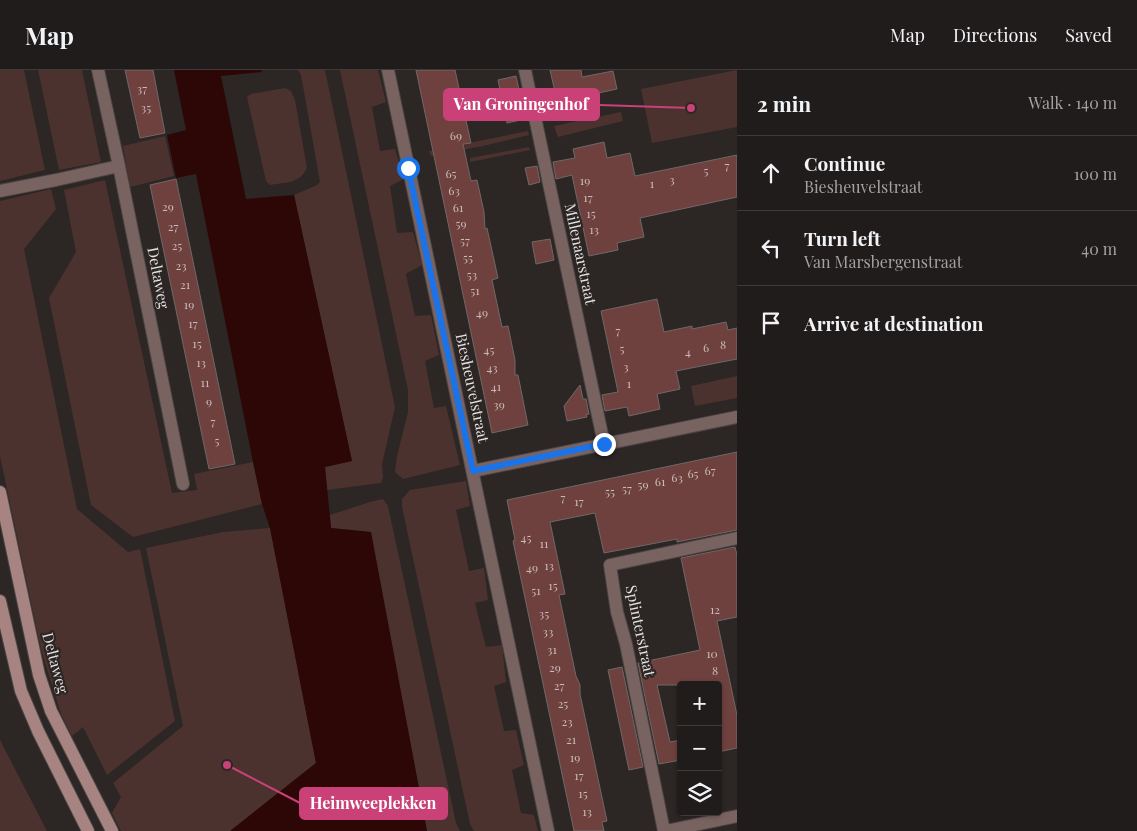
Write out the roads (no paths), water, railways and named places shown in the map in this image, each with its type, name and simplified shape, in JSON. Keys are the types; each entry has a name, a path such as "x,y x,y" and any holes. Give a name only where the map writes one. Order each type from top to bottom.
{"street":[{"name":"Deltaweg","path":"98,70 183,484"},
{"name":"Biesheuvelstraat","path":"388,70 548,831"},
{"name":"Millenaarstraat","path":"525,70 604,444"},
{"path":"0,190 119,166"},
{"path":"473,471 737,417"},
{"name":"Deltaweg","path":"0,492 39,675 52,711 112,831"},
{"name":"Splinterstraat","path":"737,538 610,566 617,612 626,644 665,831 737,816"},
{"path":"0,602 21,691 38,731 88,831"}],"place":[{"name":"Van Groningenhof","path":"691,108"},
{"name":"Heimweeplekken","path":"227,765"}]}
